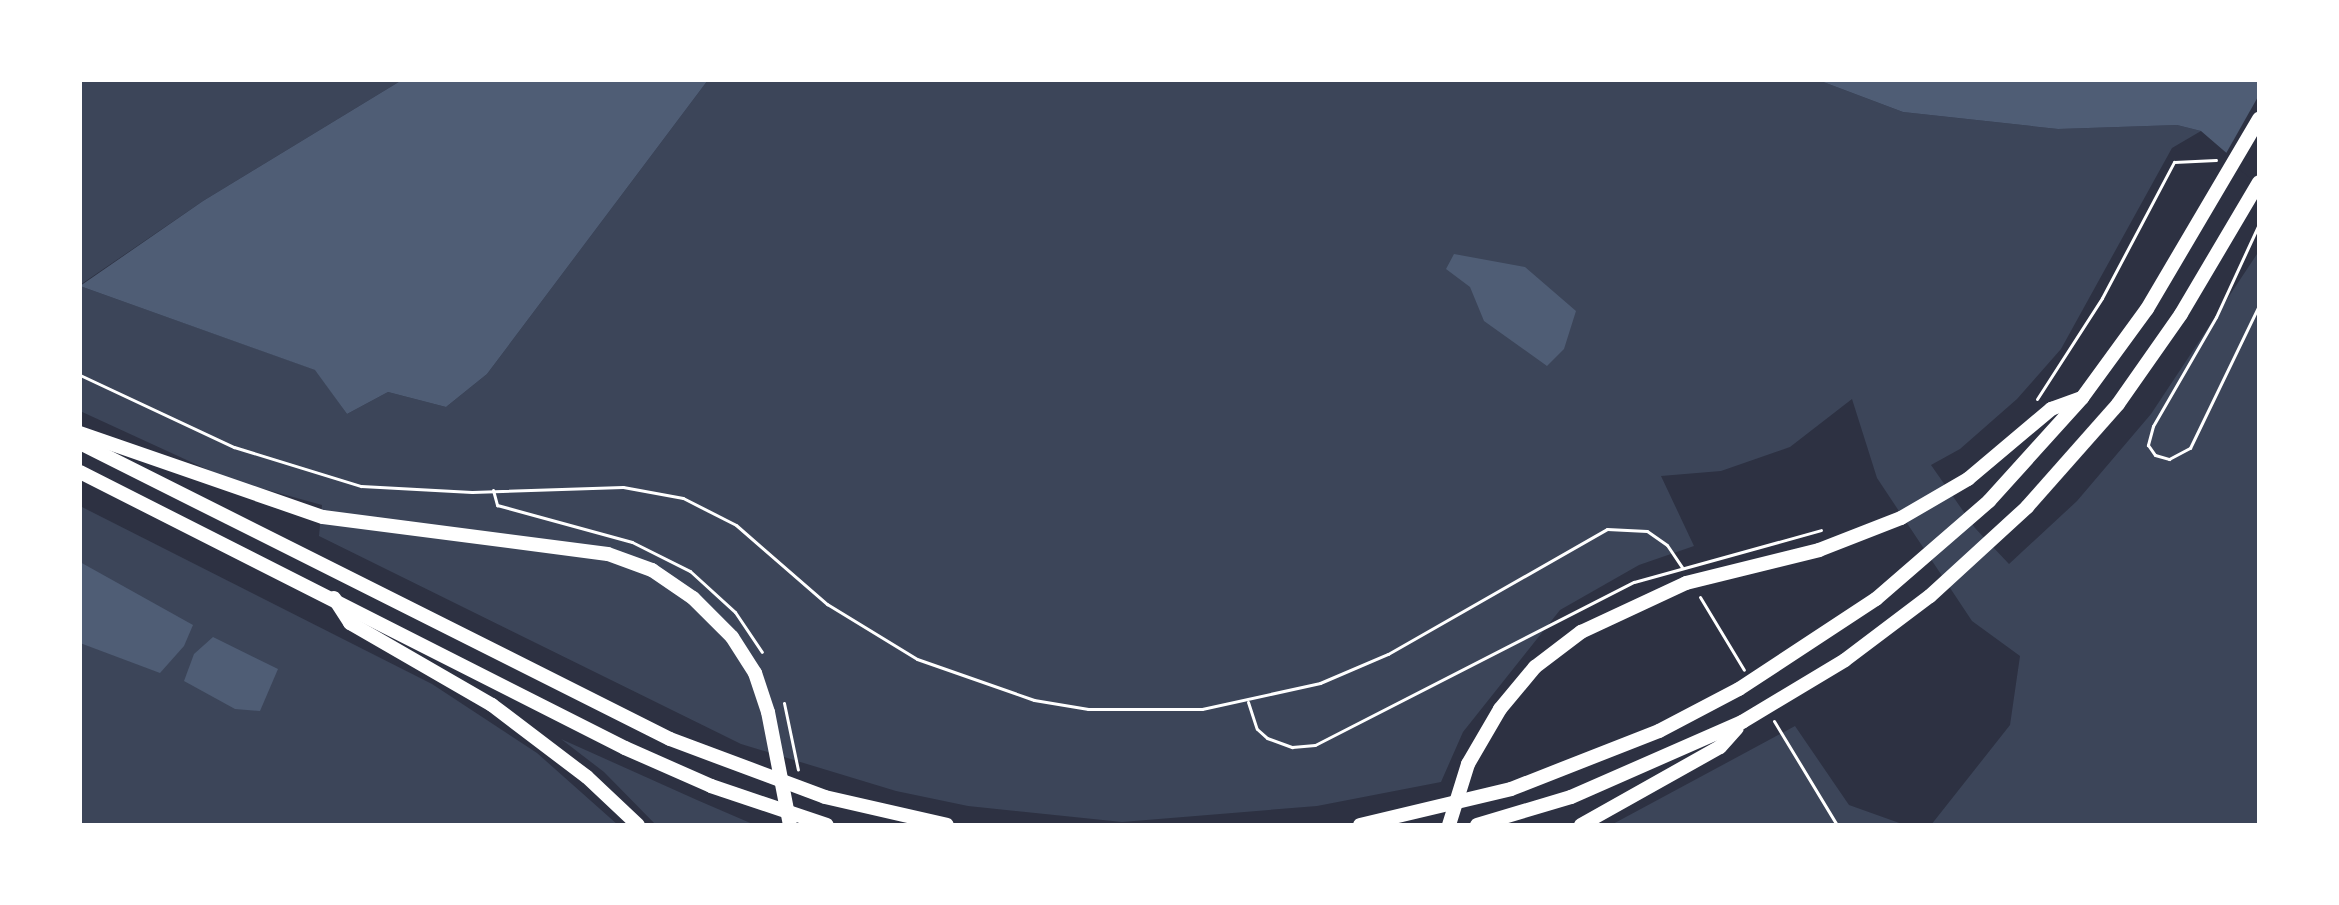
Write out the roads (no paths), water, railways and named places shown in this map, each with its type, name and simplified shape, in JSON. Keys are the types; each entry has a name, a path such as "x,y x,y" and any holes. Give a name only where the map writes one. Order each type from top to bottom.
{"highway":[{"path":"1360,825 1511,789 1594,759 1687,716 1839,626 1989,501 2082,398 2147,309 2259,119"},
{"path":"1581,825 1878,637 2010,525 2118,404 2181,314 2259,182"},
{"path":"1449,825 1468,764 1488,727 1516,688 1561,647 1594,623 1655,595 1845,542 1901,518 1968,479 2051,409 2082,398"},
{"path":"80,433 266,501 323,517 608,554 652,570 693,598 722,627 755,673 768,712 790,825"},
{"path":"80,443 601,707 753,774 825,797 947,825"},
{"path":"80,472 625,748 759,803 827,825"},
{"path":"333,598 350,623 492,705 587,777 638,825"},
{"path":"1477,825 1571,797 1702,748"}]}
